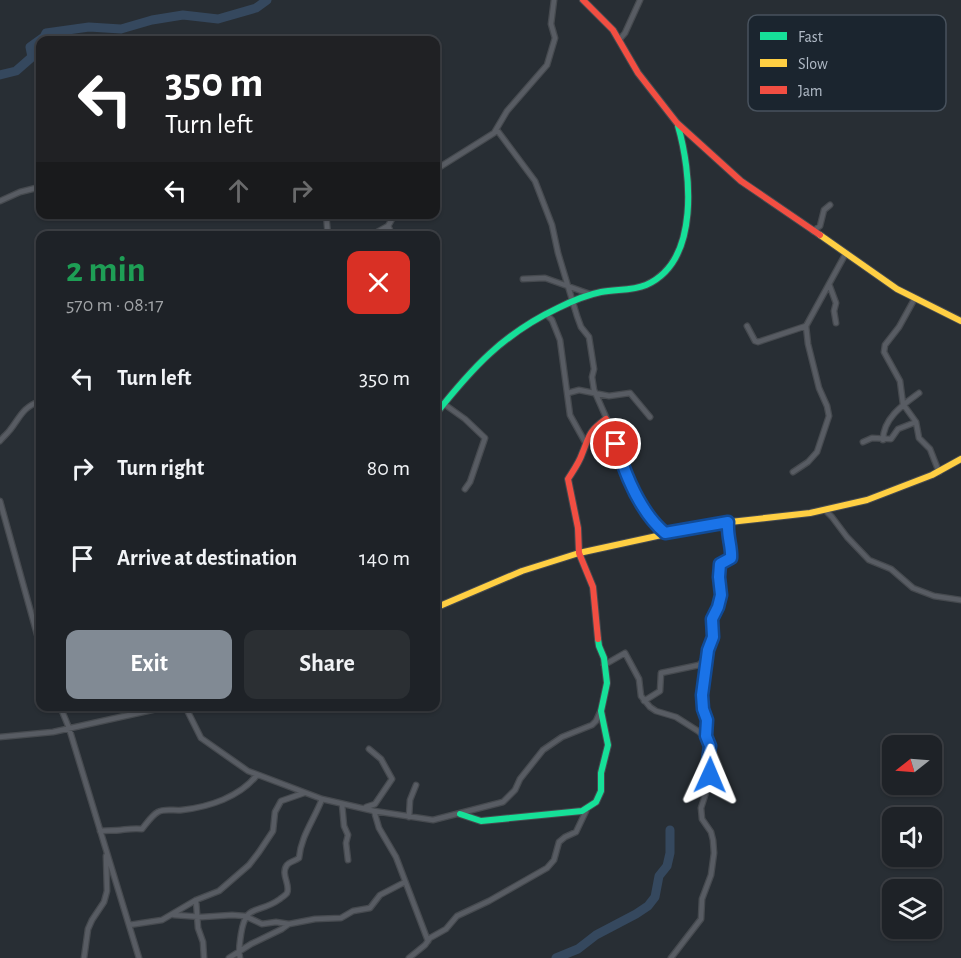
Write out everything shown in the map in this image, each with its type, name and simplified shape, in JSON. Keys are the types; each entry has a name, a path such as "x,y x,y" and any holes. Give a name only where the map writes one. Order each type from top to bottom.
{"street":[{"path":"440,167 497,130 507,111 523,96 547,65 555,38 551,14 554,0"},
{"path":"583,0 604,19 638,73 677,123 741,181 897,289 961,321"},
{"path":"619,40 625,33 640,0"},
{"path":"440,409 488,354 546,314 592,295 650,283 667,267 680,248 685,226 687,178 682,136 677,123"},
{"path":"497,130 535,181 552,225 558,253 581,327 589,337 594,369 592,384 613,433 627,477 653,522 665,533"},
{"path":"0,201 20,192 36,189"},
{"path":"813,231 820,226 824,210 830,205"},
{"path":"379,231 388,226 392,219"},
{"path":"388,226 390,231"},
{"path":"794,472 817,452 829,416 819,388 806,326 846,253"},
{"path":"523,279 545,278 567,284 592,295"},
{"path":"830,285 836,303 834,311 836,323"},
{"path":"915,298 884,348 892,369 900,381 903,404 916,422 919,438 930,449 939,472"},
{"path":"546,314 552,320 560,340 570,415 585,442"},
{"path":"747,326 755,341 758,342 806,326"},
{"path":"568,393 579,390 609,396 630,393 650,417"},
{"path":"883,440 891,417 903,404 919,393"},
{"path":"0,441 20,414 36,403"},
{"path":"444,404 465,419 485,438 470,482 465,489"},
{"path":"186,711 198,734 206,743 244,769 322,800 433,820 502,802 515,790 520,779 543,750 562,737 592,725 601,711 607,688 604,658 599,646 598,616 593,587 579,553 578,528 568,490 568,478 582,455 585,442 594,428 606,419"},
{"path":"863,442 872,438 891,439 898,429 916,422"},
{"path":"440,606 522,571 579,553 665,533 728,522 825,510 867,500 939,472 961,459"},
{"path":"0,501 36,631"},
{"path":"825,510 863,555 891,569 908,585 934,596 961,600"},
{"path":"644,701 660,691 661,673 699,665 708,650 713,637 712,619 721,595 720,564 732,555 728,540 728,522"},
{"path":"671,958 701,919 702,899 712,868 714,853 711,832 702,819 701,808 710,780 707,768 710,746 706,736 707,720 702,695 708,650"},
{"path":"604,665 623,653 627,655 636,673 640,696 644,701 656,711 676,717 706,736"},
{"path":"62,711 139,958"},
{"path":"0,737 53,732 147,711"},
{"path":"409,958 446,929 457,916 489,901 547,867 554,860 559,843 576,832 586,811 596,802 601,791 601,773 608,745 601,711"},
{"path":"360,807 375,804 392,779 381,759 369,750"},
{"path":"100,831 114,829 120,831 129,827 142,829 156,812 189,809 222,800 241,790 257,775"},
{"path":"409,817 410,800 416,785"},
{"path":"129,925 155,921 173,915 196,900 219,891 249,865 273,831 276,808 281,801 304,793"},
{"path":"239,955 245,916 287,894 285,867 299,858 302,840 322,800"},
{"path":"342,804 344,826 348,835 346,843 348,860"},
{"path":"375,804 387,813"},
{"path":"374,811 379,828 396,857 428,941"},
{"path":"460,814 481,821 586,811"},
{"path":"84,958 88,929 104,902 107,891 106,854"},
{"path":"173,915 245,916 262,924 276,922 289,924 341,918 353,911 370,908 380,896 405,882"},
{"path":"196,900 198,928 203,942 204,958"},
{"path":"230,958 239,955 289,924"}],"waterway":[{"path":"44,36 46,33 89,27 121,29 152,20 183,15 218,19 256,8 267,0"},
{"path":"0,75 16,71 32,57 30,47 36,43"},
{"path":"556,958 578,949 596,935 648,906 655,897 659,876 667,866 670,853 670,830"}],"traffic: fast":[{"path":"440,409 462,382 490,354 538,318 590,295 641,287 664,273 676,256 684,236 688,213 686,166 678,126"},
{"path":"460,814 481,821 582,811 596,802 601,791 601,773 608,745 601,711 607,683 604,658 598,639"}],"traffic: slow":[{"path":"820,235 897,289 961,321"},
{"path":"440,606 522,571 579,553 712,524 810,513 867,500 932,475 961,459"}],"traffic: jam":[{"path":"583,0 613,30 638,73 677,123 741,181 820,235"},
{"path":"598,639 593,587 579,553 578,528 568,479 579,461 590,434 606,419"}],"route":[{"path":"616,444 627,477 653,522 665,533 728,522 727,535 732,555 720,564 718,571 721,589 720,603 711,624 713,637 708,650 702,695 707,720 706,736 710,741 707,768 710,775"}]}
